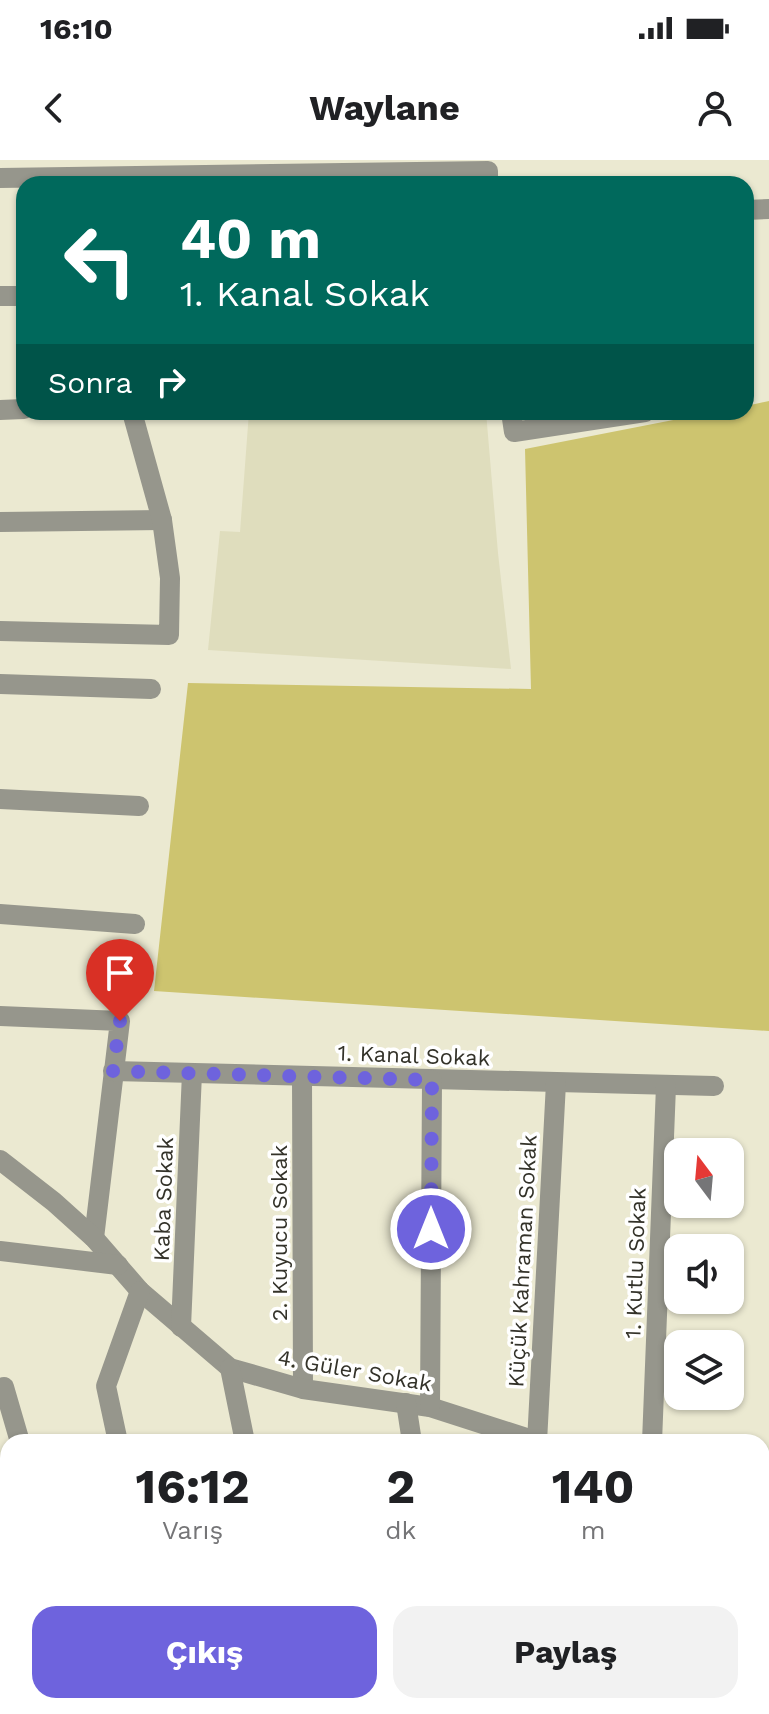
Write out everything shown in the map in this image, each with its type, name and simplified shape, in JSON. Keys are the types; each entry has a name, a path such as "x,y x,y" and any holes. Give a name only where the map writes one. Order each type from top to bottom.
{"street":[{"path":"0,178 19,174 488,172"},
{"path":"0,631 169,635 170,578 162,520 134,420"},
{"path":"512,420 514,432 593,420"},
{"path":"0,522 162,520"},
{"path":"0,684 151,689"},
{"path":"0,799 139,806"},
{"path":"0,914 135,924"},
{"path":"0,1016 120,1021 94,1238"},
{"name":"1. Kanal Sokak","path":"113,1071 714,1086"},
{"name":"Kaba Sokak","path":"181,1327 192,1073"},
{"name":"2. Kuyucu Sokak","path":"302,1076 303,1389"},
{"path":"430,1407 432,1080"},
{"name":"Küçük Kahraman Sokak","path":"537,1434 556,1083"},
{"name":"1. Kutlu Sokak","path":"652,1434 666,1086"},
{"name":"4. Güler Sokak","path":"0,1160 94,1238 140,1291 230,1368 303,1389 430,1407 513,1434"},
{"path":"0,1251 118,1265"},
{"path":"116,1434 106,1386 140,1291"},
{"path":"230,1368 243,1434"},
{"path":"0,1388 4,1387 18,1434"},
{"path":"406,1403 411,1434"}],"shaded area":[{"path":"769,401 769,1031 154,991 188,683 531,689 525,449 673,420 754,420 754,404"},
{"path":"248,420 487,420 511,669 208,650 220,531 240,532"}],"route":[{"path":"120,1021 113,1071 432,1080 431,1229"}]}
